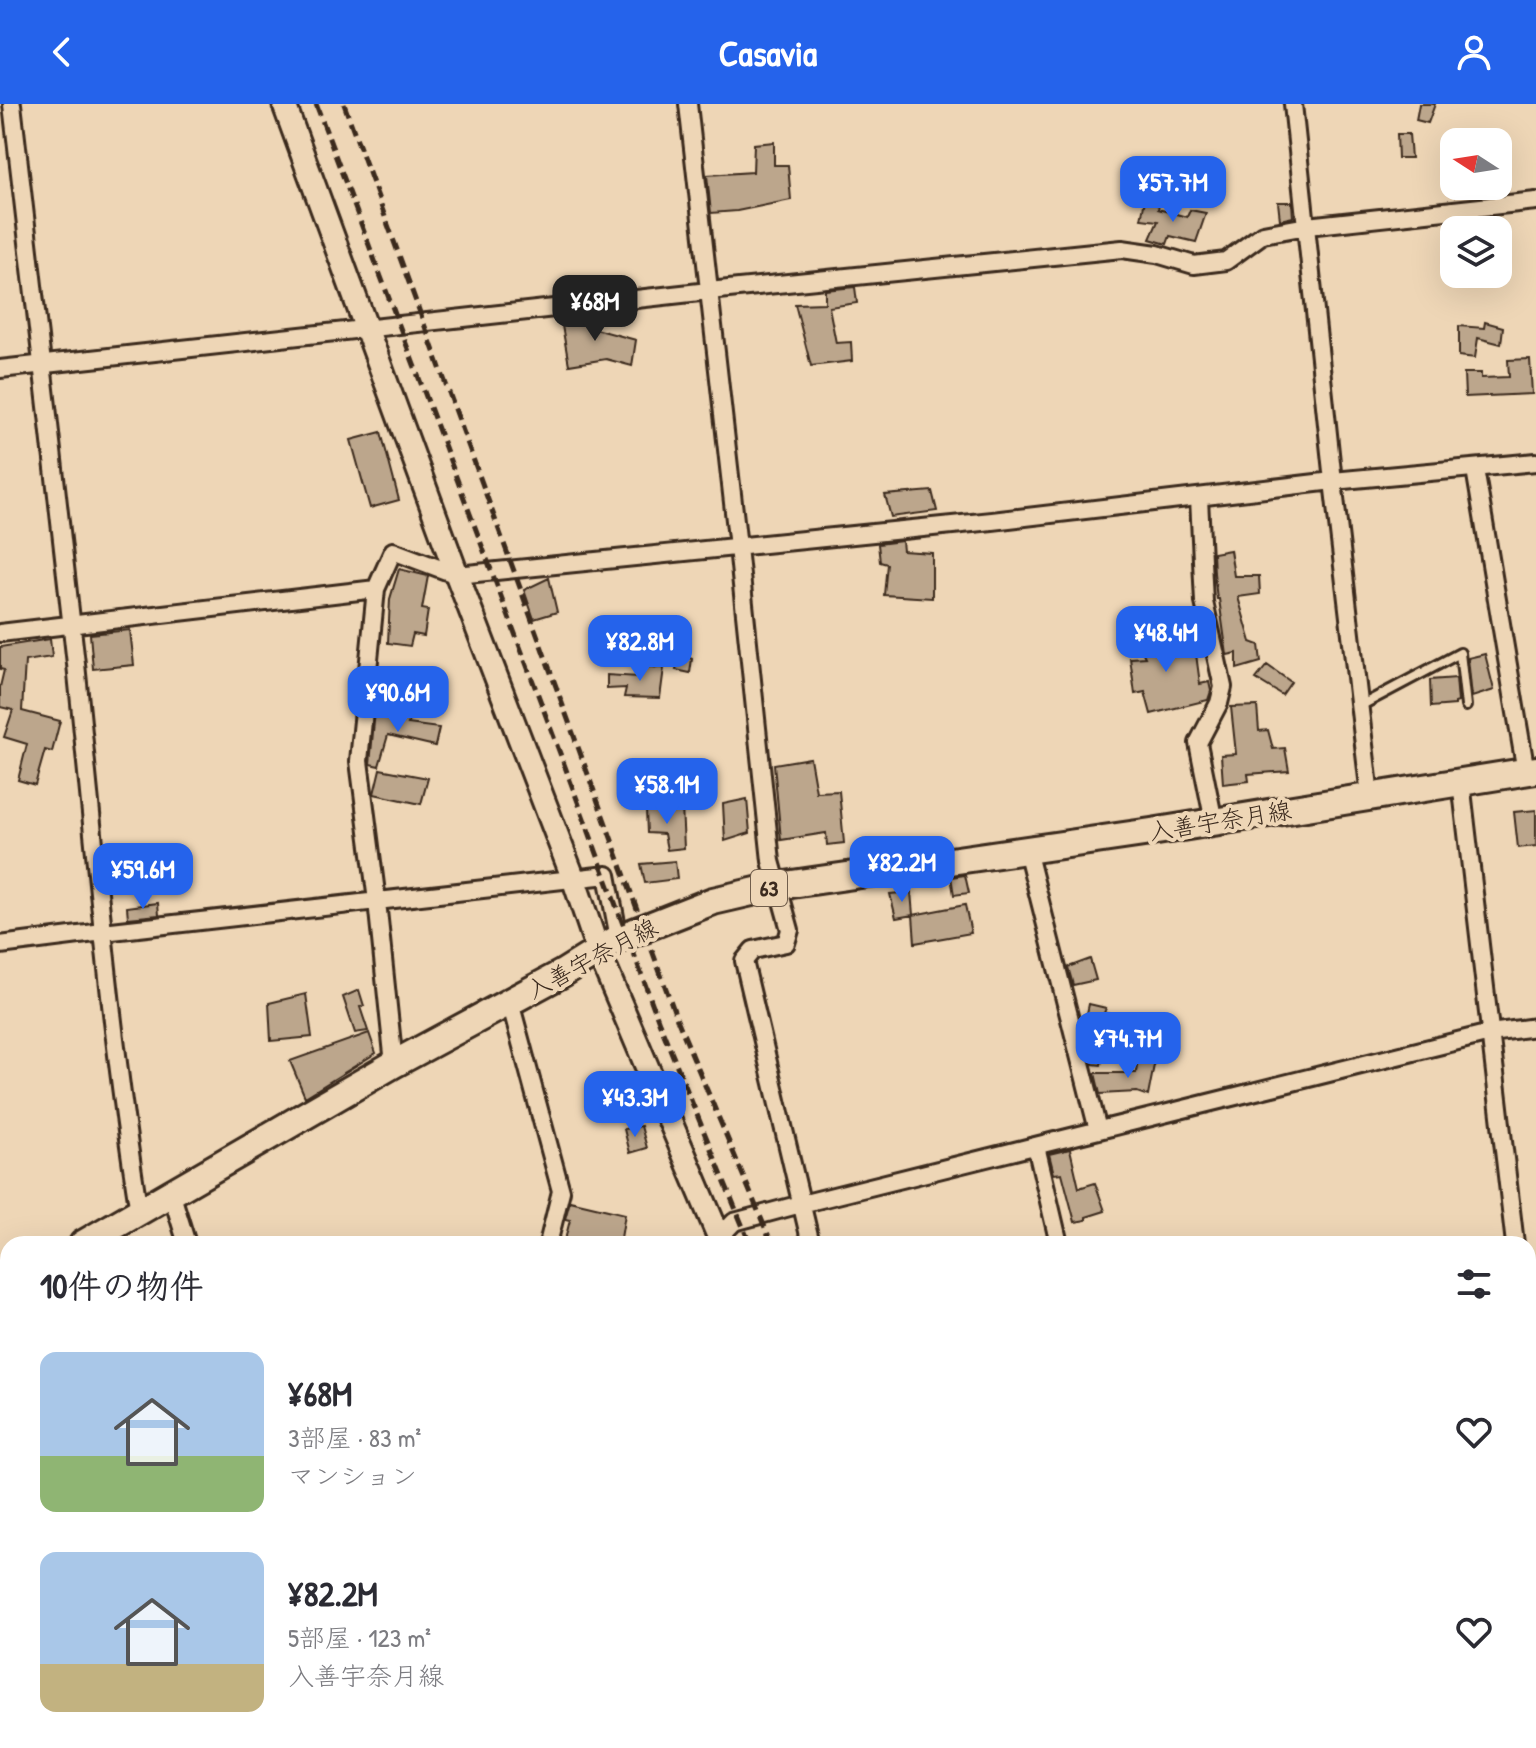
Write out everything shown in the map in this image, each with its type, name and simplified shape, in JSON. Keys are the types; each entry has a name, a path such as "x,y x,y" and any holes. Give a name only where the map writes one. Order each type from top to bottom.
{"main road":[{"name":"入善宇奈月線","path":"97,1236 394,1064 608,945 713,901 778,886 1214,822 1531,771"}],"street":[{"path":"12,104 103,932 129,1154 139,1212"},
{"path":"284,104 457,575 574,880 608,945 716,1236"},
{"path":"688,104 771,861 790,930 786,943 753,950 744,961 809,1236"},
{"path":"1293,104 1370,796"},
{"path":"0,369 1122,249 1157,254 1194,265 1226,261 1263,234 1307,226 1536,201"},
{"path":"394,1064 359,761 376,589 393,551 457,575 1536,462"},
{"path":"1475,469 1531,771"},
{"path":"1199,498 1204,602 1223,687 1219,703 1198,743 1214,822"},
{"path":"0,633 376,589"},
{"path":"1461,782 1514,1236"},
{"path":"1027,850 1098,1130"},
{"path":"0,945 607,875 608,945"},
{"path":"510,1002 561,1191 550,1236"},
{"path":"723,1236 734,1222 801,1204 1490,1033 1536,1027"},
{"path":"1036,1146 1057,1236"},
{"path":"171,1192 185,1236"}],"lane":[{"path":"1360,707 1460,653 1466,706"}],"building":[{"path":"1419,104 1435,104 1428,123 1416,120"},
{"path":"1397,134 1409,134 1411,158 1398,158"},
{"path":"774,142 774,165 788,165 791,200 711,213 707,175 753,172 754,144"},
{"path":"1167,170 1201,180 1198,192 1163,183"},
{"path":"1145,200 1159,205 1158,209 1187,217 1190,210 1206,213 1196,242 1170,236 1167,244 1150,239 1158,221 1141,219"},
{"path":"1278,202 1292,202 1293,217 1280,220"},
{"path":"855,287 857,303 829,307 836,343 851,342 852,361 811,366 795,304 825,303 825,290"},
{"path":"594,316 595,329 636,340 632,366 606,359 569,365 561,320"},
{"path":"1485,322 1503,327 1501,344 1478,338 1475,358 1459,356 1459,326 1484,328"},
{"path":"1530,359 1532,394 1465,397 1464,373 1481,373 1481,378 1509,377 1508,360"},
{"path":"381,432 399,500 370,508 351,440"},
{"path":"932,491 937,511 891,517 885,495"},
{"path":"902,541 903,551 932,553 932,598 884,595 887,564 880,562 878,544"},
{"path":"1230,550 1234,576 1259,576 1260,594 1238,597 1251,642 1259,645 1261,662 1237,669 1237,653 1227,655 1214,573 1213,553"},
{"path":"399,569 428,576 422,609 428,610 424,636 413,634 410,646 388,643 390,599"},
{"path":"549,578 557,612 534,619 524,590"},
{"path":"1157,621 1168,655 1196,654 1200,684 1209,682 1211,691 1208,700 1151,714 1145,692 1135,694 1130,658 1145,657 1132,630"},
{"path":"130,630 134,665 93,669 90,634"},
{"path":"50,639 52,657 25,661 22,711 60,721 52,752 45,750 35,785 18,780 27,744 4,737 13,710 0,707 4,670 0,669 0,647"},
{"path":"679,654 692,659 690,673 676,670"},
{"path":"1485,654 1494,690 1472,697 1468,658"},
{"path":"1267,665 1291,682 1282,695 1256,679"},
{"path":"639,666 664,668 660,698 624,697 626,688 607,689 607,675 639,677"},
{"path":"1456,678 1458,702 1455,705 1431,707 1430,680"},
{"path":"1257,706 1259,731 1268,730 1273,749 1285,748 1289,771 1248,774 1249,781 1223,784 1221,755 1236,754 1231,707"},
{"path":"375,711 410,720 408,724 439,728 435,746 388,735 379,766 370,764"},
{"path":"810,758 816,792 839,791 844,843 827,845 826,833 781,840 774,764"},
{"path":"380,769 428,778 421,804 374,794"},
{"path":"747,799 750,833 725,841 723,804"},
{"path":"682,806 684,848 667,850 664,834 647,833 646,810"},
{"path":"1536,810 1536,846 1518,848 1514,812"},
{"path":"675,861 677,879 645,883 641,864"},
{"path":"965,875 969,893 954,895 951,877"},
{"path":"911,892 913,915 896,918 890,894"},
{"path":"158,903 159,915 128,918 127,907"},
{"path":"965,905 971,933 915,943 913,915"},
{"path":"1090,959 1096,980 1073,985 1068,967"},
{"path":"359,990 364,1006 360,1007 368,1031 355,1033 343,997"},
{"path":"306,994 312,1037 271,1041 269,1003"},
{"path":"1089,1004 1106,1008 1104,1013 1147,1020 1142,1050 1106,1044 1101,1065 1093,1064 1090,1053 1095,1024 1085,1023"},
{"path":"369,1033 376,1053 305,1097 290,1061"},
{"path":"1138,1056 1155,1060 1148,1096 1137,1092 1100,1094 1095,1073 1136,1073"},
{"path":"641,1126 647,1148 630,1153 624,1129"},
{"path":"1070,1149 1079,1188 1095,1183 1105,1211 1075,1222 1062,1173 1054,1174 1049,1154"},
{"path":"570,1201 625,1214 621,1236 566,1236 570,1220 565,1219"}],"railway":[{"path":"316,104 659,1022 747,1236"},
{"path":"344,104 677,1019 769,1236"}]}
